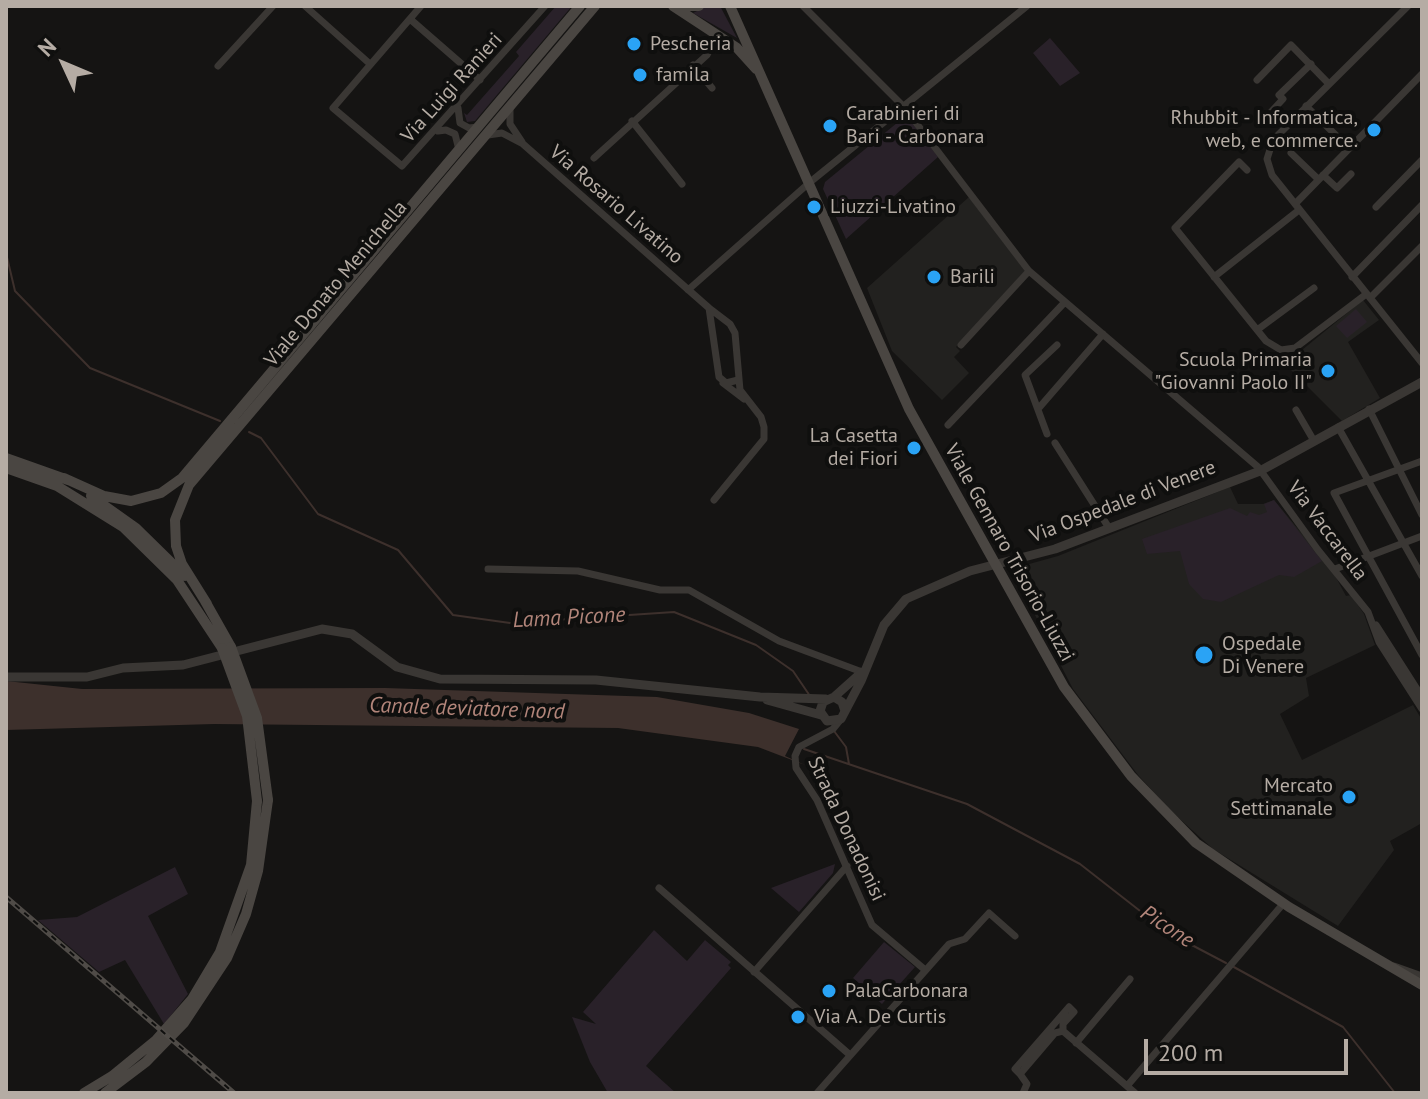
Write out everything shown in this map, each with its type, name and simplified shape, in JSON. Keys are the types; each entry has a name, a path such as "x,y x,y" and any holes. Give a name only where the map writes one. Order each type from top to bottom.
{"main road":[{"name":"Viale Donato Menichella","path":"207,604 182,564 176,546 175,520 186,482 580,6"},
{"name":"Viale Donato Menichella","path":"328,313 486,136 595,6"},
{"path":"673,6 730,43 762,76"},
{"path":"683,6 699,6"},
{"name":"Viale Gennaro Trisorio-Liuzzi","path":"730,6 909,409 1064,687 1131,776 1196,843 1281,906 1422,985"},
{"path":"10,464 48,471 64,478 136,528 207,604 224,632 224,652 251,732 262,800 251,865 220,952 174,1021 94,1093"},
{"path":"10,464 100,510 147,548 196,604 252,700 265,756 258,871 246,914 227,958 184,1023 146,1062 105,1093"},
{"name":"Viale Donato Menichella","path":"64,478 104,496 131,501 151,498 186,482"},
{"path":"84,1093 112,1076 146,1062"}],"street":[{"path":"218,66 273,6"},
{"path":"305,6 370,64"},
{"name":"Via Luigi Ranieri","path":"421,6 333,108 402,166 545,6"},
{"name":"Via Vaccarella","path":"803,6 904,107 1029,271 1231,441 1260,471 1368,612 1422,697"},
{"name":"Via Rosario Livatino","path":"688,290 809,183 1027,6"},
{"path":"1408,6 1273,140 1267,153 1272,175 1422,363"},
{"path":"410,19 480,80"},
{"path":"711,50 714,33"},
{"path":"594,158 693,65 711,50 730,43"},
{"path":"1257,80 1291,45 1329,84"},
{"path":"1271,112 1283,99 1279,95 1311,64"},
{"path":"693,65 712,88"},
{"path":"1214,277 1297,207 1321,177 1422,74"},
{"path":"460,104 456,113 464,126 474,128 483,123"},
{"path":"1306,106 1349,148"},
{"path":"510,108 510,124 523,144"},
{"path":"632,121 682,184"},
{"path":"436,131 446,130 455,134 460,144 457,154"},
{"path":"486,136 502,133 523,144"},
{"name":"Via Rosario Livatino","path":"523,144 730,324 735,333 738,380 744,399 761,417 764,439 714,500"},
{"path":"1291,153 1337,188 1351,174"},
{"path":"1376,207 1422,160"},
{"path":"1247,170 1239,162 1175,228 1257,330 1277,349 1292,349 1368,297 1422,246"},
{"path":"1352,277 1422,205"},
{"path":"961,345 1029,271"},
{"path":"1257,330 1314,288"},
{"path":"948,425 1065,302"},
{"path":"709,308 721,382 744,399"},
{"path":"1038,409 1103,334"},
{"path":"1047,434 1025,375 1057,345"},
{"path":"721,382 738,380"},
{"name":"Via Ospedale di Venere","path":"843,715 884,625 906,599 970,571 1109,528 1260,471 1422,382"},
{"path":"1369,409 1422,515"},
{"path":"1296,410 1314,441"},
{"path":"1338,427 1422,576"},
{"path":"1055,443 1109,528"},
{"path":"1422,461 1334,493 1422,655"},
{"path":"1335,569 1422,536"},
{"path":"488,569 578,571 660,590 689,590 779,641 862,672"},
{"name":"Via Vaccarella","path":"1368,612 1379,642 1422,709"},
{"path":"6,677 87,677 123,668 183,665 322,629 352,634 397,667 427,677 596,680 760,697 830,698 842,702 843,715 832,722 760,697"},
{"name":"Via Ospedale di Venere","path":"830,698 862,672"},
{"path":"1413,683 1422,680"},
{"path":"822,716 821,706 830,698"},
{"name":"Strada Donadonisi","path":"843,715 833,729 799,747 795,756 796,768 817,800 872,925 924,969"},
{"name":"Strada Donadonisi","path":"817,735 823,727 822,716"},
{"path":"754,972 847,866"},
{"path":"659,888 850,1055"},
{"path":"1127,1086 1281,906"},
{"path":"817,1093 952,941 965,939 989,913 1015,936"},
{"path":"1386,965 1422,976"},
{"path":"1076,1043 1130,979"},
{"path":"1023,1093 1027,1084 1015,1069 1069,1007 1074,1012 1063,1024 1063,1031 1135,1093"},
{"path":"1020,1074 1055,1033 1063,1031"}],"shaded area":[{"path":"556,6 572,6 475,121 467,122 464,113 467,115 519,56 516,52"},
{"path":"707,6 720,6 737,38 693,13"},
{"path":"1050,38 1080,73 1060,86 1033,53"},
{"path":"903,118 913,124 938,157 846,239 823,189 825,182"},
{"path":"969,197 1025,271 956,347 960,351 954,357 969,373 942,400 892,351 867,288"},
{"name":"Scuola Primaria \"Giovanni Paolo II\"","path":"1363,300 1379,320 1348,342 1380,398 1342,421 1275,354 1288,356 1302,350"},
{"path":"1356,309 1367,322 1347,338 1336,326"},
{"name":"Ospedale Di Venere","path":"1230,487 1238,504 1263,504 1274,500 1332,570 1346,596 1351,595 1364,614 1375,645 1306,678 1309,696 1280,714 1302,760 1413,705 1422,720 1422,823 1390,841 1394,850 1338,926 1213,849 1171,811 1138,775 1073,689 1016,578 1022,566 1058,556"},
{"path":"1274,500 1322,561 1294,577 1279,575 1221,602 1203,599 1189,584 1180,551 1147,554 1142,539 1230,508 1247,516 1250,512 1259,515 1267,512 1264,504"},
{"path":"835,864 833,873 799,912 771,888"},
{"path":"175,867 188,894 148,916 188,994 164,1024 125,960 99,972 38,920 77,917"},
{"path":"654,930 687,961 705,940 731,962 728,965 731,968 646,1066 676,1093 608,1093 590,1062 572,1017 596,1024 583,1012"},
{"path":"884,942 915,967 882,1004 853,978"}],"water":[{"name":"Canale deviatore nord","path":"6,681 82,689 385,688 657,697 749,713 799,729 785,756 805,765 758,747 618,728 214,724 6,730"}],"waterway":[{"name":"Lama Picone","path":"6,253 15,291 90,368 220,421"},
{"name":"Lama Picone","path":"249,432 261,438 318,514 398,550 453,615 510,623 674,612 756,645 793,671 810,696"},
{"name":"Lama Picone","path":"834,731 846,747 849,764"},
{"name":"Picone","path":"804,749 967,804 1080,864 1167,932 1226,963"},
{"name":"Picone","path":"1232,966 1343,1027 1395,1093"}],"railway":[{"path":"6,897 234,1093"}],"place":[{"name":"Pescheria","path":"634,44"},
{"name":"famila","path":"640,75"},
{"name":"Carabinieri di Bari - Carbonara","path":"830,126"},
{"name":"Rhubbit - Informatica, web, e commerce.","path":"1374,130"},
{"name":"Liuzzi-Livatino","path":"814,207"},
{"name":"Barili","path":"934,277"},
{"name":"Scuola Primaria \"Giovanni Paolo II\"","path":"1328,371"},
{"name":"La Casetta dei Fiori","path":"914,448"},
{"name":"Ospedale Di Venere","path":"1204,655"},
{"name":"Mercato Settimanale","path":"1349,797"},
{"name":"PalaCarbonara","path":"829,991"},
{"name":"Via A. De Curtis","path":"798,1017"}]}
